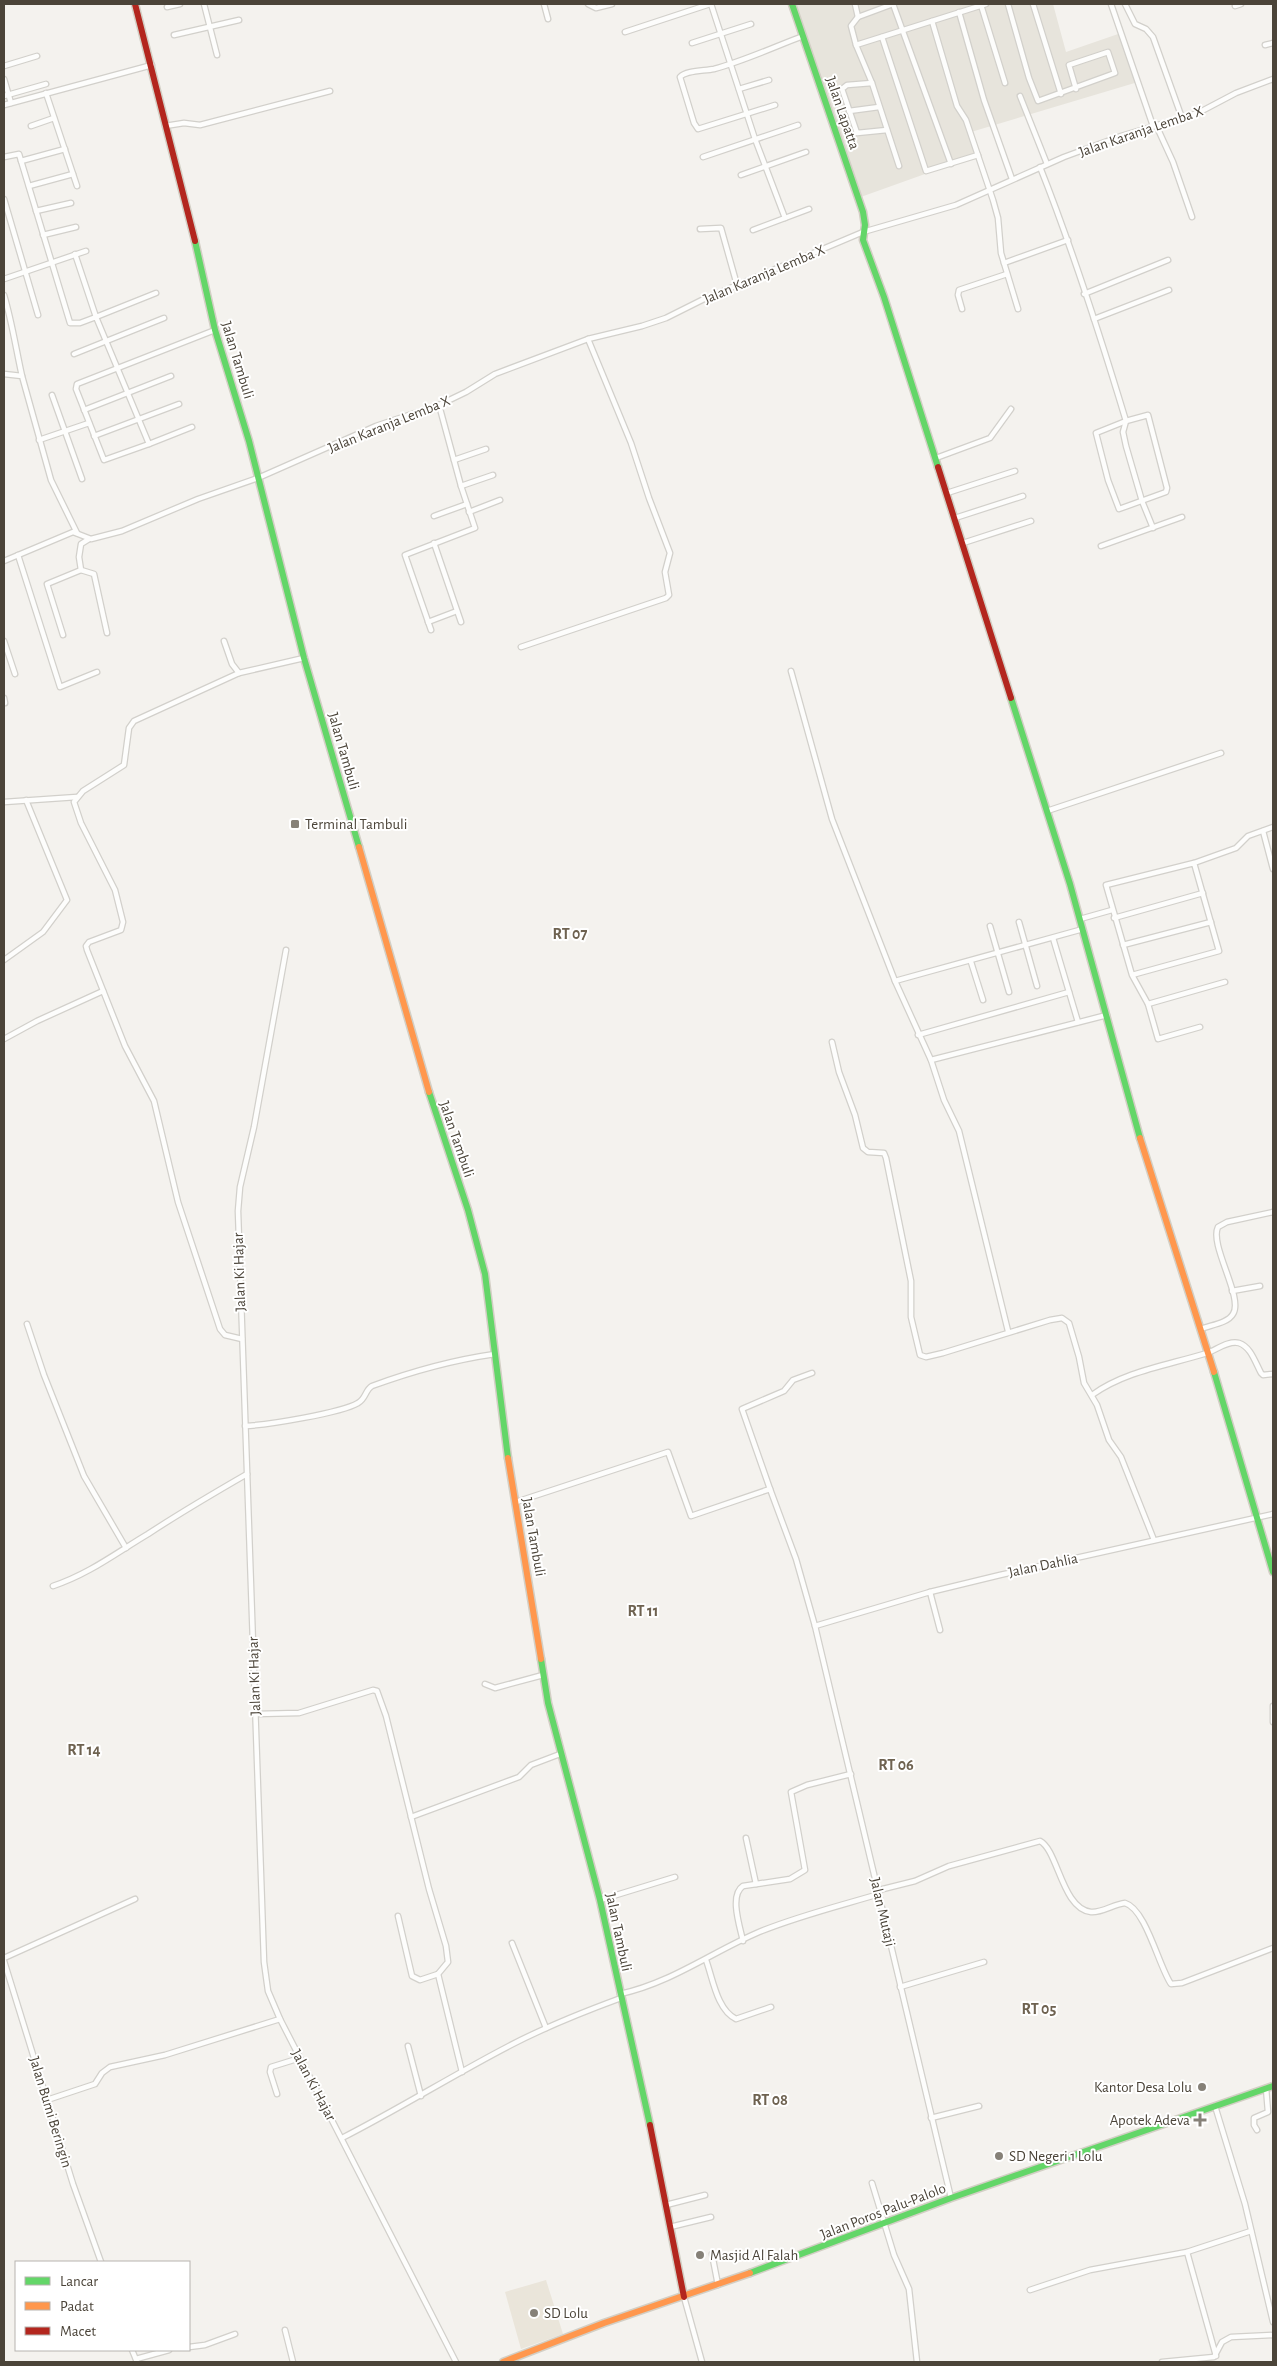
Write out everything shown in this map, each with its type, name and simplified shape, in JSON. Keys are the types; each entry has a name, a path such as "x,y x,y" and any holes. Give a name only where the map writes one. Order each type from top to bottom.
{"street":[{"name":"Jalan Tambuli","path":"136,4 205,282 215,330 240,408 304,658 329,740 419,1064 468,1210 485,1274 516,1502 543,1675 560,1754 600,1900 652,2133 684,2297"},
{"path":"166,7 180,4"},
{"path":"204,4 217,55"},
{"path":"544,4 548,19"},
{"path":"588,4 596,8 612,4"},
{"path":"625,32 711,4 755,139 785,218"},
{"name":"Jalan Lapatta","path":"792,4 863,212 865,246 884,297 936,458 1080,919 1152,1182 1201,1328 1259,1517 1273,1572"},
{"path":"855,4 858,17"},
{"path":"899,166 851,26 858,17 893,4 951,164"},
{"path":"856,45 983,4 1005,83"},
{"path":"1008,4 1036,100 1039,102 1062,94 1115,73 1108,52 1069,65 1076,88"},
{"path":"1033,4 1062,94"},
{"path":"1111,4 1155,125 1173,162 1192,217"},
{"path":"1125,4 1135,24 1146,29 1153,37 1182,118"},
{"path":"1235,6 1241,4"},
{"path":"959,12 984,100 1012,179"},
{"path":"174,35 239,20"},
{"path":"932,21 957,106 966,120 990,190 998,218 1004,263 1018,309"},
{"path":"692,43 752,24"},
{"path":"775,105 698,129 694,123 680,80 681,76 731,64 803,36"},
{"path":"882,36 926,172 978,155"},
{"path":"1265,45 1273,43"},
{"path":"4,66 38,56"},
{"path":"4,105 152,65"},
{"path":"4,79 6,95 11,103"},
{"name":"Jalan Karanja Lemba X","path":"91,539 122,531 198,499 258,478 376,426 439,405 466,392 495,374 588,339 658,321 863,232 956,205 1047,164 1121,136 1209,108 1236,93 1273,79"},
{"path":"739,89 769,80"},
{"path":"872,83 843,87 849,111 857,133 886,130"},
{"path":"6,95 46,84"},
{"path":"165,126 184,123 200,124 330,91"},
{"path":"46,93 77,186"},
{"path":"1020,96 1047,164"},
{"path":"849,111 879,107"},
{"path":"31,126 54,118"},
{"path":"703,157 798,125"},
{"path":"21,161 65,149"},
{"path":"741,175 806,152"},
{"path":"4,157 19,154 70,323 80,323 156,293"},
{"path":"1040,167 1068,240 1126,421 1123,432 1142,502 1153,528"},
{"path":"29,186 73,174"},
{"path":"4,199 38,315"},
{"path":"36,211 71,203"},
{"path":"753,230 809,209"},
{"path":"43,235 76,227"},
{"path":"700,229 720,228 737,286"},
{"path":"1004,263 1068,240"},
{"path":"4,279 86,251"},
{"path":"75,254 96,317 149,444"},
{"path":"1084,294 1168,260"},
{"path":"962,309 958,294 959,290 1007,274"},
{"path":"1094,319 1169,290"},
{"path":"4,295 12,322 12,333 22,376 50,480 77,533"},
{"path":"74,354 164,318"},
{"path":"192,427 104,460 76,389 77,384 215,330"},
{"path":"520,647 642,607 666,598 668,595 665,572 670,553 628,434 588,339"},
{"path":"4,374 22,376"},
{"path":"84,410 170,376"},
{"path":"52,395 82,479"},
{"path":"94,436 179,404"},
{"path":"431,630 405,555 475,528 461,486 439,405"},
{"path":"936,458 990,438 1011,409"},
{"path":"1150,417 1168,488 1166,492 1119,509 1096,436 1097,432 1126,421 1150,417"},
{"path":"39,440 89,423"},
{"path":"454,460 486,449"},
{"path":"947,493 1015,471"},
{"path":"461,486 493,475"},
{"path":"955,518 1023,496"},
{"path":"469,512 500,500"},
{"path":"434,516 467,504"},
{"path":"1101,546 1182,517"},
{"path":"963,543 1031,521"},
{"path":"4,561 70,533 77,533 91,539"},
{"path":"81,570 80,547 82,542 91,539"},
{"path":"434,544 461,622"},
{"path":"18,555 60,687 98,672"},
{"path":"63,635 47,584 81,570 94,574 108,633"},
{"path":"428,622 457,610"},
{"path":"4,641 15,674"},
{"path":"224,641 232,664 239,673"},
{"path":"4,802 77,797 124,765 131,723 239,673 304,658"},
{"path":"791,670 832,819 895,981 931,1060 944,1100 959,1131 1008,1331"},
{"path":"1047,812 1221,753"},
{"path":"77,797 74,805 111,880 123,922 121,930 95,940 86,946 131,1058 154,1101 178,1202 220,1328 225,1335 242,1339"},
{"path":"4,960 43,932 68,900 26,800"},
{"path":"1200,1027 1158,1039 1148,1004 1132,974 1114,918 1106,885 1194,863 1236,848 1248,836 1273,827"},
{"path":"1263,831 1273,869"},
{"path":"1132,974 1218,951 1194,863"},
{"path":"1114,918 1203,893"},
{"path":"1080,919 1112,910"},
{"path":"1019,922 1037,986"},
{"path":"1123,946 1211,922"},
{"path":"990,926 1009,992"},
{"path":"895,981 971,962 1083,929"},
{"path":"1053,938 1078,1022"},
{"name":"Jalan Ki Hajar","path":"286,950 254,1127 240,1186 238,1242 264,1962 268,1991 280,2019 456,2362"},
{"path":"971,962 983,1000"},
{"path":"1148,1004 1226,982"},
{"path":"4,1039 37,1021 103,991"},
{"path":"918,1035 1069,992"},
{"path":"931,1060 1107,1015"},
{"path":"832,1042 855,1115 863,1148 868,1152 884,1153 886,1158 911,1281 911,1317 920,1355 926,1357 943,1353 1008,1331 1057,1318 1066,1320 1070,1326 1079,1357 1084,1383 1092,1395 1109,1440 1121,1457 1154,1540"},
{"path":"1201,1328 1224,1321 1234,1313 1235,1306 1232,1291 1217,1240 1218,1227 1226,1222 1273,1212"},
{"path":"1232,1291 1260,1286"},
{"path":"27,1324 78,1461 126,1548"},
{"path":"1092,1395 1136,1374 1208,1352 1232,1342 1237,1342 1248,1349 1260,1373 1263,1375 1273,1374"},
{"path":"245,1426 311,1416 353,1406 363,1400 369,1388 379,1384 426,1368 495,1354"},
{"name":"Jalan Mutaji","path":"812,1373 788,1384 784,1391 742,1409 796,1559 815,1626 900,1987 918,2052 931,2118 951,2198"},
{"path":"516,1502 668,1452 692,1516 770,1489"},
{"path":"53,1586 76,1578 104,1563 247,1474"},
{"name":"Jalan Dahlia","path":"815,1626 930,1592 1273,1514"},
{"path":"930,1592 940,1630"},
{"path":"485,1684 495,1688 543,1675"},
{"path":"256,1714 301,1713 376,1689 386,1716 448,1957 448,1964 438,1974 420,1980 412,1976 398,1916"},
{"path":"1273,1706 1273,1722"},
{"path":"411,1817 519,1777 531,1765 560,1754"},
{"path":"743,1941 737,1916 737,1895 743,1886 790,1880 805,1870 792,1792 851,1774"},
{"path":"746,1838 756,1884"},
{"path":"342,2138 421,2096 501,2050 546,2028 658,1982 778,1926 915,1881 949,1866 1035,1841 1044,1843 1064,1886 1077,1903 1088,1912 1120,1904 1130,1904 1141,1920 1171,1984 1176,1985 1273,1948"},
{"path":"600,1900 675,1877"},
{"path":"4,1959 135,1899"},
{"path":"512,1942 546,2028"},
{"name":"Jalan Bumi Beringin","path":"4,1959 47,2100 101,2261"},
{"path":"706,1960 720,2000 730,2016 736,2019 771,2007"},
{"path":"900,1987 984,1962"},
{"path":"438,1974 462,2072"},
{"path":"47,2100 95,2084 102,2073 110,2067 165,2055 280,2019"},
{"path":"408,2046 421,2096"},
{"path":"278,2094 270,2072 271,2067 300,2058"},
{"name":"Jalan Poros Palu-Palolo","path":"503,2362 517,2360 604,2323 718,2285 951,2198 1273,2086"},
{"path":"1257,2130 1254,2125 1254,2118 1268,2112 1266,2088"},
{"path":"931,2118 979,2106"},
{"path":"1215,2106 1245,2204 1273,2322"},
{"path":"872,2183 886,2223 894,2255 909,2289 917,2362"},
{"path":"666,2205 705,2195"},
{"path":"670,2227 711,2217"},
{"path":"1030,2290 1090,2270 1187,2252 1250,2231"},
{"path":"1187,2252 1216,2356"},
{"path":"712,2254 718,2285"},
{"path":"684,2297 702,2362"},
{"path":"284,2330 293,2362"},
{"path":"190,2347 205,2345 235,2334"},
{"path":"1216,2356 1222,2342 1231,2337 1273,2335"},
{"path":"136,2360 166,2351"},
{"path":"1162,2362 1216,2356"}],"shaded area":[{"path":"795,4 1053,4 1066,52 1121,33 1138,82 971,132 978,155 858,198"},
{"name":"SD Lolu","path":"546,2280 563,2334 521,2349 505,2292"}],"traffic: fast":[{"path":"792,4 863,212 865,225 863,240 884,297 938,467"},
{"path":"195,241 215,330 249,441 304,658 359,847"},
{"path":"1011,698 1070,884 1140,1138"},
{"path":"429,1092 468,1210 485,1274 508,1458"},
{"path":"1214,1372 1273,1572"},
{"path":"541,1659 548,1703 600,1900 650,2125"},
{"path":"750,2273 951,2198 1273,2086"}],"traffic: slow":[{"path":"359,847 429,1092"},
{"path":"1140,1138 1214,1372"},
{"path":"508,1458 541,1659"},
{"path":"503,2362 604,2323 750,2273"}],"traffic: jam":[{"path":"135,4 195,241"},
{"path":"938,467 1011,698"},
{"path":"650,2125 684,2297"}],"place":[{"name":"Terminal Tambuli","path":"295,824"},
{"name":"Kantor Desa Lolu","path":"1202,2087"},
{"name":"Apotek Adeva","path":"1200,2120"},
{"name":"SD Negeri 1 Lolu","path":"999,2156"},
{"name":"Masjid Al Falah","path":"700,2255"},
{"name":"SD Lolu","path":"534,2313"}],"district":[{"name":"RT 07","path":"570,933"},
{"name":"RT 11","path":"643,1610"},
{"name":"RT 14","path":"84,1749"},
{"name":"RT 06","path":"896,1764"},
{"name":"RT 05","path":"1039,2008"},
{"name":"RT 08","path":"770,2099"}]}
